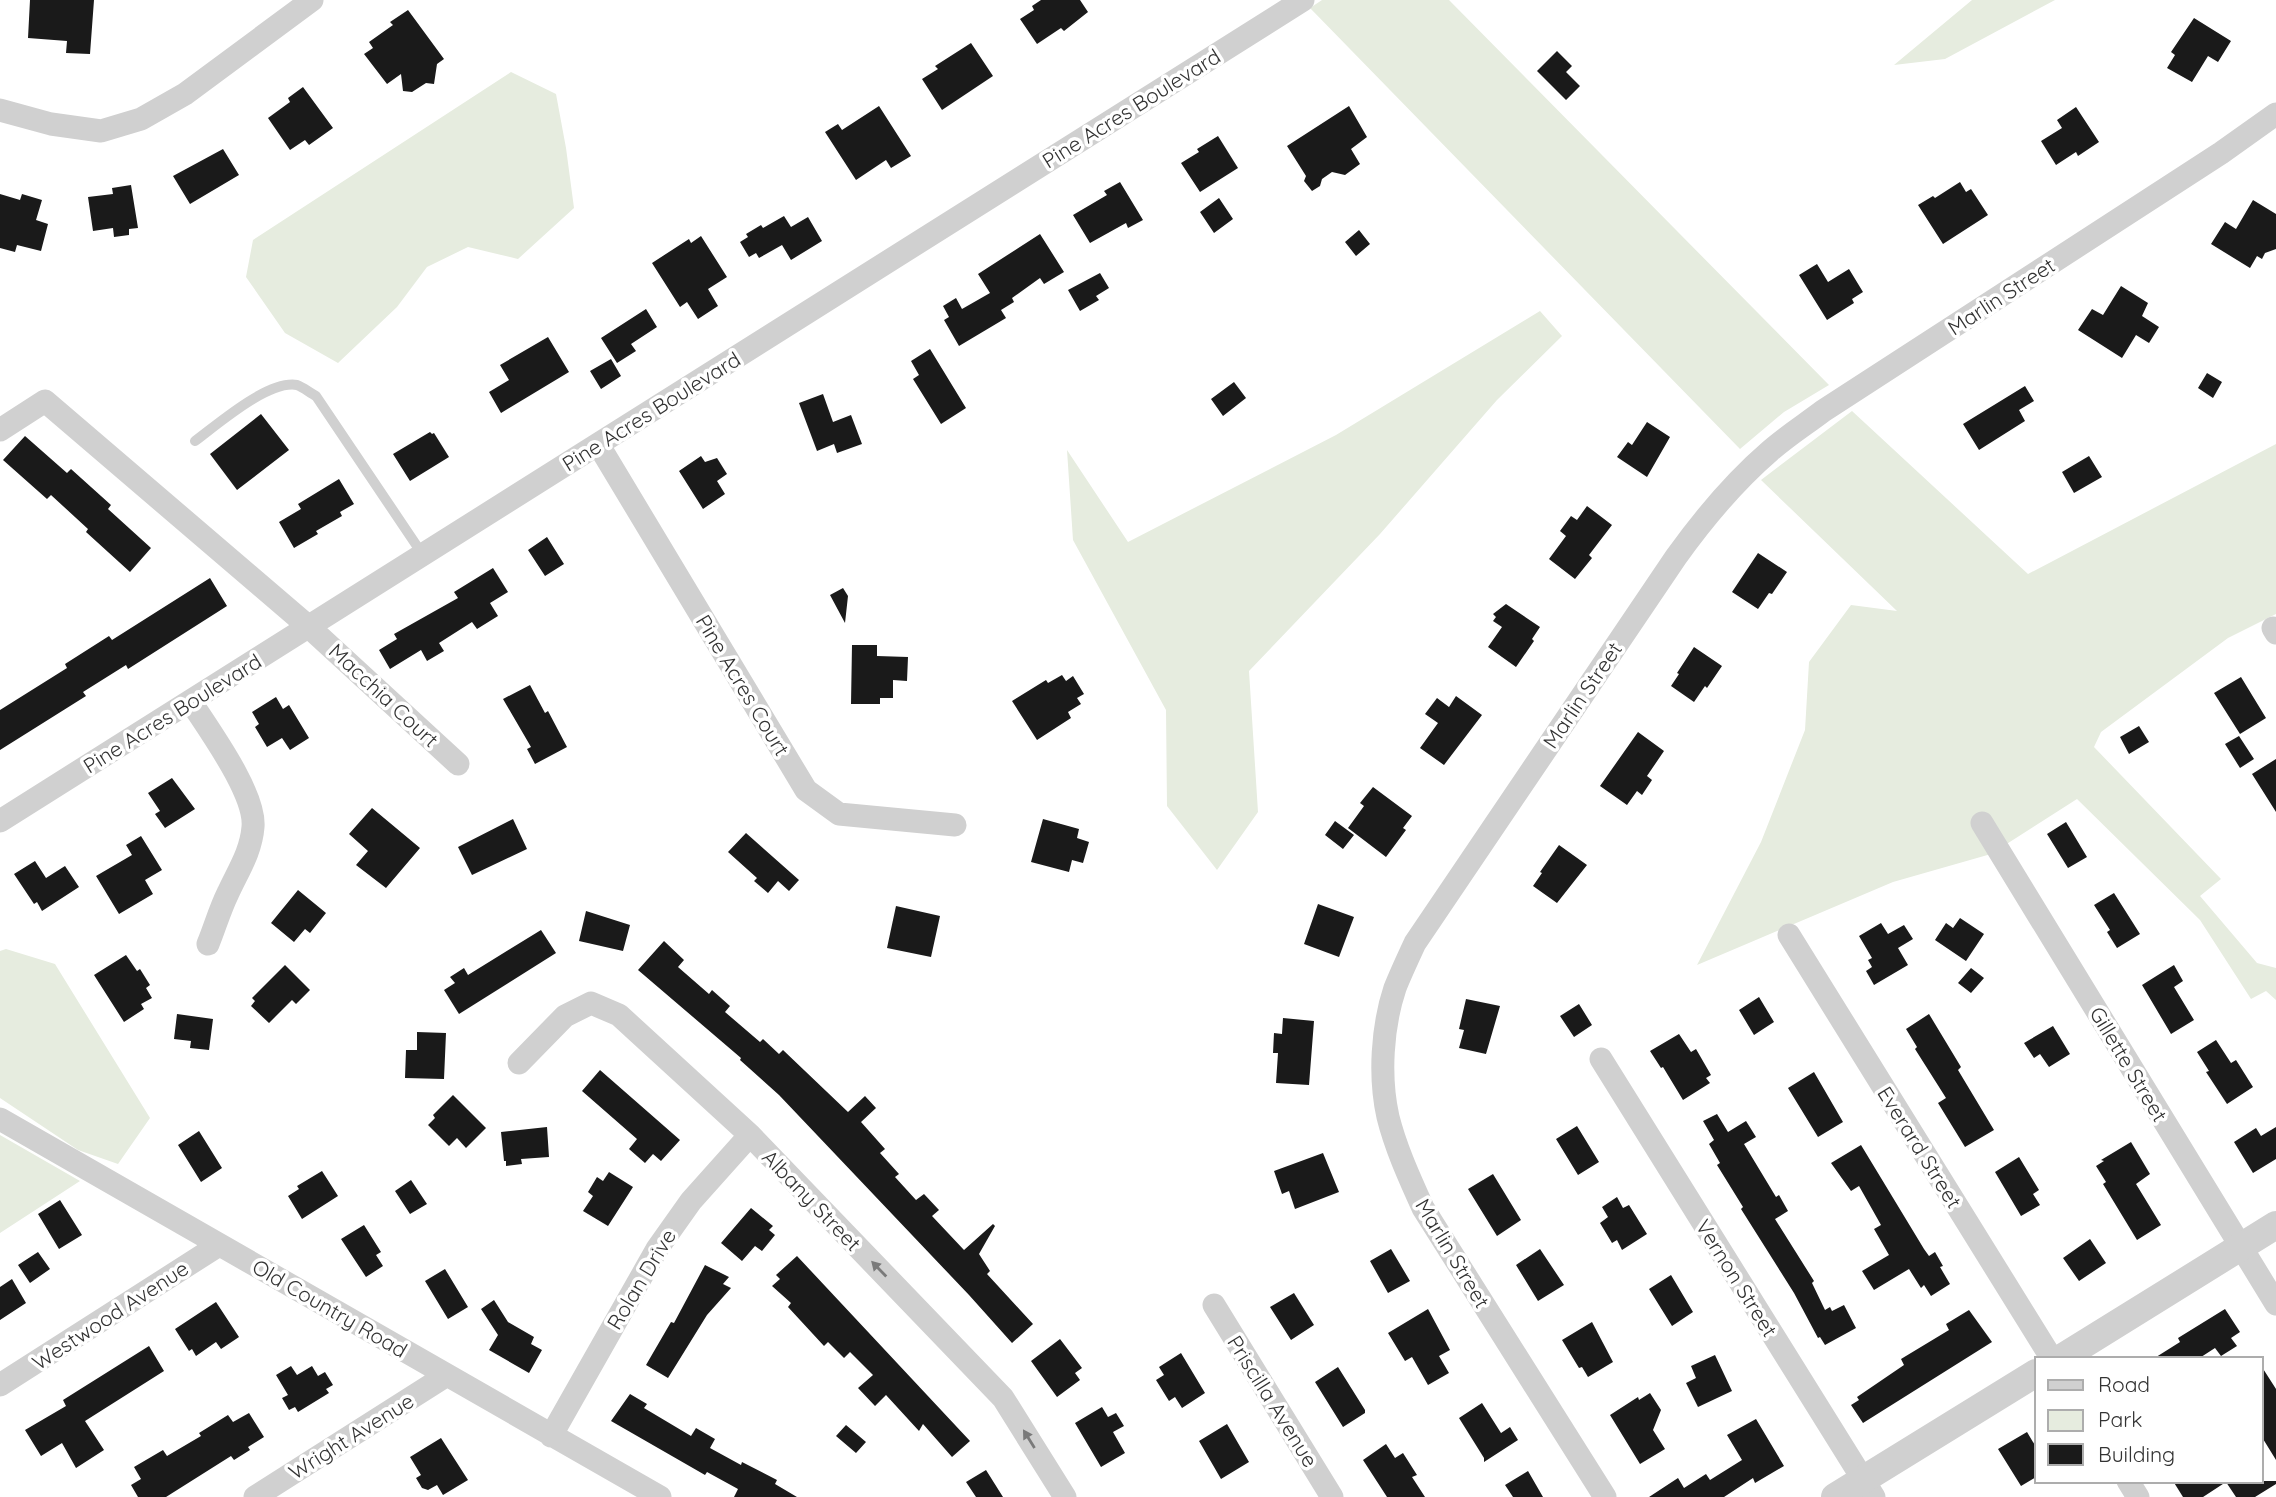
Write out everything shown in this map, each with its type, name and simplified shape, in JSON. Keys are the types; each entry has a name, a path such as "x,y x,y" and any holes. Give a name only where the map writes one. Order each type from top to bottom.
{"street":[{"path":"0,110 51,124 101,131 141,119 185,94 312,0"},
{"name":"Pine Acres Boulevard","path":"0,821 1303,0"},
{"name":"Marlin Street","path":"1605,1497 1423,1208 1401,1159 1388,1115 1384,1079 1385,1033 1395,989 1415,943 1676,557 1705,516 1735,484 1771,450 1823,411 2209,161 2276,114"},
{"name":"Macchia Court","path":"0,430 45,401 309,627 458,764"},
{"name":"Pine Acres Court","path":"598,444 806,790 839,814 956,825"},
{"path":"191,702 246,794 254,825 246,858 227,895 208,944"},
{"name":"Gillette Street","path":"1982,823 2276,1304"},
{"name":"Everard Street","path":"1788,935 2051,1357"},
{"name":"Albany Street","path":"519,1063 565,1016 591,1003 619,1015 750,1135 1003,1398 1065,1497"},
{"name":"Vernon Street","path":"1601,1059 1868,1488"},
{"name":"Old Country Road","path":"0,1119 660,1497"},
{"name":"Rolan Drive","path":"551,1436 657,1249 691,1201 750,1135"},
{"path":"2063,1357 2276,1225"},
{"name":"Westwood Avenue","path":"0,1385 219,1245"},
{"name":"Priscilla Avenue","path":"1214,1305 1332,1497"},
{"path":"1835,1497 1868,1488 2035,1374"},
{"name":"Wright Avenue","path":"255,1497 447,1375"}],"lane":[{"path":"195,441 270,391 282,385 299,386 316,396 423,555"}],"green space":[{"path":"1322,0 1449,0 1829,385 1784,412 1740,449 1310,8"},
{"path":"1972,0 2055,0 1945,59 1894,65"},
{"path":"511,72 556,94 574,208 518,259 468,247 427,267 397,307 338,363 285,333 246,277 253,240"},
{"path":"1540,311 1562,336 1497,400 1380,534 1249,671 1258,812 1217,870 1167,806 1166,710 1073,540 1067,450 1128,542 1336,435"},
{"path":"1852,411 2028,574 2276,444 2276,614 2228,638 2101,732 2094,747 2221,879 2200,896 2257,963 2276,968 2276,1000 2266,991 2251,999 2200,920 2077,799 1991,854 1893,882 1697,965 1761,842 1805,730 1809,662 1851,605 1897,611 1761,480"},
{"path":"6,949 55,964 150,1118 118,1164 78,1150 0,1098 0,951"},
{"path":"0,1135 80,1181 0,1233"}],"building":[{"path":"30,0 94,0 90,54 66,53 67,41 28,38"},
{"path":"1041,0 1080,0 1088,12 1064,31 1061,28 1037,44 1020,19 1034,10 1032,6"},
{"path":"408,10 444,59 437,64 434,84 426,83 412,92 403,91 401,74 387,84 364,54 373,48 369,42 393,25 390,22"},
{"path":"2194,18 2231,41 2218,62 2208,56 2192,82 2167,68 2175,55 2171,52"},
{"path":"971,43 993,76 942,110 922,79 938,69 935,66"},
{"path":"1557,51 1572,66 1566,72 1580,86 1566,100 1537,71"},
{"path":"303,87 333,128 309,145 305,140 290,150 268,118 290,102 288,98"},
{"path":"879,106 911,156 891,168 886,160 856,180 825,132 838,124 842,130"},
{"path":"1349,106 1367,137 1351,149 1360,164 1345,175 1332,172 1312,191 1304,181 1306,176 1287,146"},
{"path":"2076,107 2099,142 2078,156 2076,152 2056,165 2041,141 2062,128 2057,120"},
{"path":"1218,136 1238,168 1200,192 1181,163"},
{"path":"223,149 239,175 190,204 173,176"},
{"path":"1120,182 1143,220 1128,228 1126,223 1090,243 1073,215 1107,195 1104,191"},
{"path":"1960,182 1966,192 1971,189 1988,215 1943,244 1918,205"},
{"path":"131,185 138,228 129,229 129,235 114,237 113,228 93,231 88,197 113,194 112,188"},
{"path":"0,194 20,200 22,194 42,200 36,220 48,224 41,251 17,245 15,252 0,248"},
{"path":"1219,198 1233,219 1214,233 1200,212"},
{"path":"2253,200 2276,214 2276,249 2265,253 2262,259 2257,256 2250,268 2211,244 2225,222 2236,229"},
{"path":"784,216 791,227 808,217 822,241 791,260 782,245 759,258 756,253 749,257 740,242 748,237 746,234"},
{"path":"1359,230 1370,244 1356,256 1345,242"},
{"path":"1040,234 1064,272 1044,284 1040,278 1012,298 1014,302 1001,310 1006,318 959,346 944,320 949,317 943,306 956,298 962,309 990,293 978,274"},
{"path":"701,236 727,277 708,289 718,306 698,319 687,302 680,307 652,263 689,239 691,243"},
{"path":"1817,264 1828,282 1849,269 1863,292 1852,299 1854,303 1827,320 1799,275"},
{"path":"1100,273 1109,288 1096,296 1099,300 1080,311 1068,290"},
{"path":"2121,286 2148,303 2142,316 2159,327 2149,343 2136,335 2122,358 2078,330 2092,309 2103,315"},
{"path":"646,309 657,327 631,344 636,351 617,363 601,338"},
{"path":"548,337 569,372 501,413 489,392 509,380 500,365"},
{"path":"930,349 966,408 941,424 913,379 919,375 911,361"},
{"path":"611,359 621,376 601,389 590,371"},
{"path":"2207,373 2222,382 2213,398 2198,388"},
{"path":"1234,382 1246,398 1223,416 1211,399"},
{"path":"2025,386 2034,401 2019,410 2025,421 1979,450 1963,424"},
{"path":"823,394 833,422 851,415 862,444 837,453 834,444 817,451 799,403"},
{"path":"261,414 289,450 237,490 210,454"},
{"path":"1647,422 1670,437 1647,477 1617,457 1628,442 1632,445"},
{"path":"430,432 434,433 449,457 410,481 393,454"},
{"path":"25,436 67,473 71,469 111,505 108,509 151,548 130,572 51,495 47,499 3,460"},
{"path":"701,456 705,462 717,458 727,474 717,481 725,494 703,509 679,471"},
{"path":"2089,456 2102,477 2074,493 2062,472"},
{"path":"339,479 354,504 340,512 342,516 316,531 318,534 294,548 279,522 301,509 298,504"},
{"path":"1587,506 1612,525 1589,555 1592,558 1575,579 1549,559 1566,536 1560,531 1571,516 1577,520"},
{"path":"547,537 564,564 545,576 528,550"},
{"path":"1758,553 1787,572 1758,609 1732,592"},
{"path":"493,568 508,592 490,603 498,616 477,629 472,622 439,643 444,651 427,661 421,650 390,669 379,650 397,639 394,634 458,598 454,592"},
{"path":"210,578 227,606 128,669 126,665 83,692 86,696 0,750 0,710 67,668 65,664 109,636 112,640"},
{"path":"843,588 848,596 845,623 830,595"},
{"path":"1506,604 1540,627 1516,667 1488,647 1502,627 1493,621 1496,617 1493,614"},
{"path":"852,645 877,645 877,656 908,657 907,681 893,680 893,698 880,698 880,704 851,704"},
{"path":"1694,647 1722,666 1694,702 1671,686"},
{"path":"1062,675 1066,681 1073,676 1084,694 1077,698 1081,704 1068,712 1071,718 1037,740 1012,701 1046,680 1048,683"},
{"path":"2241,677 2266,718 2240,734 2214,693"},
{"path":"530,685 545,713 548,711 567,747 535,764 527,749 531,747 503,699"},
{"path":"1456,696 1482,715 1444,765 1420,748 1438,723 1425,714 1437,698 1449,707"},
{"path":"276,697 283,709 289,705 309,738 290,750 282,738 267,747 255,727 259,724 252,712"},
{"path":"2139,726 2149,742 2129,754 2120,737"},
{"path":"1638,732 1664,751 1647,776 1652,780 1642,795 1637,791 1627,805 1600,786"},
{"path":"2239,736 2254,759 2240,768 2225,744"},
{"path":"2276,759 2276,812 2252,774"},
{"path":"172,778 195,809 165,828 155,814 160,811 148,793"},
{"path":"1373,787 1412,816 1403,828 1406,830 1386,857 1348,828 1364,806 1360,803"},
{"path":"372,808 420,848 386,888 356,865 368,851 349,834"},
{"path":"513,819 527,849 472,875 458,847"},
{"path":"1043,819 1079,829 1077,838 1089,842 1083,863 1072,860 1069,872 1031,862"},
{"path":"1335,821 1354,835 1343,849 1325,835"},
{"path":"2066,822 2087,857 2068,868 2047,834"},
{"path":"746,833 799,880 789,891 778,881 768,893 754,881 757,878 728,852"},
{"path":"141,836 162,870 145,880 153,894 119,914 96,876 132,855 126,845"},
{"path":"1559,845 1587,865 1557,903 1533,886"},
{"path":"35,861 46,878 65,866 79,887 42,911 37,902 34,904 14,874"},
{"path":"298,890 326,913 310,933 305,929 294,942 271,923"},
{"path":"2114,893 2140,934 2117,948 2107,932 2110,930 2094,905"},
{"path":"1318,904 1354,917 1339,957 1304,944"},
{"path":"896,906 940,916 931,957 887,948"},
{"path":"586,911 630,925 623,951 579,941"},
{"path":"1960,918 1984,934 1966,961 1935,940 1946,923 1953,928"},
{"path":"1881,923 1888,934 1904,925 1913,939 1898,948 1908,965 1874,985 1866,971 1872,967 1868,960 1872,958 1859,936"},
{"path":"541,930 556,953 459,1014 444,990 455,983 450,977 464,968 468,975"},
{"path":"664,941 684,960 678,967 709,994 712,990 730,1006 725,1012 760,1042 763,1039 779,1054 783,1050 848,1112 865,1096 876,1108 861,1122 885,1149 880,1153 899,1174 895,1177 916,1200 924,1194 939,1210 932,1216 964,1250 993,1224 995,1226 979,1254 990,1271 987,1274 1033,1324 1012,1343 779,1095 740,1060 741,1058 638,970"},
{"path":"126,955 137,971 140,969 150,985 146,988 152,998 141,1004 144,1009 124,1022 94,975"},
{"path":"285,965 310,990 296,1004 292,1000 269,1023 251,1006 255,1001 252,998"},
{"path":"2174,965 2183,981 2174,987 2194,1020 2171,1034 2142,985"},
{"path":"1971,968 1984,978 1971,993 1958,983"},
{"path":"1759,997 1774,1022 1754,1035 1739,1010"},
{"path":"1466,999 1500,1006 1486,1054 1459,1048 1464,1030 1459,1029"},
{"path":"1579,1004 1592,1025 1574,1037 1560,1016"},
{"path":"177,1014 213,1019 209,1050 190,1048 191,1041 174,1039"},
{"path":"1929,1014 1994,1130 1965,1147 1938,1103 1946,1098 1915,1049 1917,1047 1906,1029"},
{"path":"1283,1018 1314,1021 1309,1085 1276,1083 1278,1053 1273,1053 1274,1033 1282,1034"},
{"path":"2053,1026 2070,1054 2049,1067 2040,1054 2034,1058 2024,1043"},
{"path":"417,1032 446,1033 444,1079 405,1078 406,1050 417,1050"},
{"path":"1679,1034 1691,1052 1696,1049 1711,1075 1706,1078 1710,1083 1683,1100 1650,1051"},
{"path":"2216,1040 2231,1063 2236,1060 2253,1087 2227,1104 2206,1072 2209,1071 2197,1052"},
{"path":"600,1070 680,1140 661,1161 653,1154 645,1163 629,1149 637,1139 582,1091"},
{"path":"1814,1072 1843,1122 1818,1137 1788,1088"},
{"path":"453,1095 486,1128 466,1148 457,1138 449,1146 428,1125 435,1118 433,1115"},
{"path":"1717,1114 1728,1132 1746,1121 1756,1137 1744,1144 1776,1197 1779,1195 1788,1211 1775,1219 1814,1281 1812,1283 1825,1310 1830,1307 1832,1311 1844,1305 1856,1328 1825,1345 1820,1337 1818,1338 1717,1165 1720,1163 1709,1144 1714,1140 1703,1121"},
{"path":"1577,1126 1599,1162 1578,1175 1556,1139"},
{"path":"547,1127 549,1157 521,1159 522,1164 506,1166 501,1132"},
{"path":"2276,1127 2276,1159 2253,1173 2234,1142 2256,1128 2261,1136"},
{"path":"199,1131 222,1168 201,1182 178,1145"},
{"path":"2131,1142 2150,1174 2136,1184 2161,1225 2137,1240 2103,1184 2106,1182 2096,1166 2104,1161 2101,1160"},
{"path":"1861,1145 1924,1249 1929,1256 1935,1252 1943,1266 1940,1267 1950,1284 1931,1296 1924,1285 1921,1288 1909,1269 1874,1290 1862,1271 1889,1255 1874,1229 1881,1225 1859,1186 1851,1191 1831,1163"},
{"path":"1323,1153 1339,1192 1295,1209 1289,1191 1282,1194 1274,1171"},
{"path":"2019,1157 2039,1190 2033,1194 2040,1205 2021,1216 1995,1172"},
{"path":"322,1171 338,1196 302,1219 288,1196 299,1189 297,1186"},
{"path":"609,1172 633,1187 608,1226 583,1211 593,1196 588,1192 597,1177 603,1181"},
{"path":"1493,1174 1521,1220 1497,1236 1468,1189"},
{"path":"411,1180 427,1204 410,1214 395,1191"},
{"path":"1617,1197 1623,1208 1629,1205 1647,1234 1622,1250 1617,1240 1612,1243 1600,1223 1608,1217 1602,1207"},
{"path":"60,1200 82,1235 59,1249 38,1214"},
{"path":"751,1208 773,1226 769,1230 775,1235 762,1251 755,1246 742,1261 721,1243"},
{"path":"364,1225 381,1252 376,1255 383,1266 366,1277 341,1239"},
{"path":"2090,1239 2106,1263 2079,1281 2063,1258"},
{"path":"1391,1249 1410,1281 1388,1293 1370,1261"},
{"path":"1540,1249 1564,1285 1538,1301 1516,1265"},
{"path":"38,1252 50,1269 30,1283 18,1265"},
{"path":"797,1256 970,1441 952,1457 923,1424 919,1431 886,1395 875,1406 858,1388 873,1375 850,1352 844,1358 828,1342 824,1346 788,1307 791,1303 772,1286 780,1279 776,1275"},
{"path":"705,1265 729,1277 723,1284 731,1288 707,1315 668,1378 646,1365 671,1322 674,1323"},
{"path":"445,1269 468,1307 448,1319 425,1281"},
{"path":"1671,1275 1693,1312 1672,1326 1649,1289"},
{"path":"12,1279 26,1303 0,1320 0,1287"},
{"path":"1294,1293 1314,1325 1291,1340 1270,1307"},
{"path":"494,1300 508,1322 534,1337 531,1344 542,1350 529,1373 489,1350 498,1335 481,1309"},
{"path":"216,1302 239,1337 221,1349 216,1342 196,1356 192,1349 189,1351 175,1329"},
{"path":"1428,1309 1450,1350 1439,1356 1449,1373 1428,1385 1412,1357 1405,1361 1388,1333"},
{"path":"2225,1309 2240,1332 2231,1338 2237,1346 2221,1356 2215,1348 2201,1357 2156,1357 2180,1342 2178,1338"},
{"path":"1969,1310 1992,1342 1863,1423 1851,1405 1859,1400 1857,1397 1904,1365 1901,1359 1949,1330 1946,1324"},
{"path":"1592,1322 1613,1362 1588,1377 1582,1367 1579,1368 1562,1340"},
{"path":"1060,1339 1082,1368 1075,1373 1080,1380 1057,1397 1031,1361"},
{"path":"149,1346 164,1371 85,1421 104,1450 76,1468 62,1443 41,1456 25,1430 66,1406 63,1400"},
{"path":"1181,1353 1205,1393 1182,1408 1175,1397 1169,1401 1156,1380 1164,1375 1159,1367"},
{"path":"1715,1355 1732,1391 1698,1407 1686,1383 1696,1378 1691,1366"},
{"path":"291,1366 297,1375 312,1366 318,1376 325,1372 333,1385 326,1389 329,1393 298,1412 295,1407 289,1410 282,1398 288,1395 276,1375"},
{"path":"1338,1367 1365,1410 1365,1413 1343,1427 1315,1382"},
{"path":"2262,1367 2276,1389 2276,1460 2262,1437"},
{"path":"1650,1393 1661,1410 1653,1430 1665,1449 1640,1464 1610,1415 1638,1397 1639,1400"},
{"path":"630,1394 647,1404 644,1408 691,1436 696,1428 715,1439 710,1448 777,1480 775,1484 797,1497 734,1497 738,1489 707,1472 705,1475 611,1421"},
{"path":"1482,1403 1501,1433 1510,1427 1518,1440 1484,1462 1459,1418"},
{"path":"1102,1407 1108,1417 1116,1413 1124,1426 1113,1432 1125,1453 1101,1467 1075,1423"},
{"path":"249,1413 264,1437 248,1447 250,1450 234,1460 231,1456 166,1497 138,1497 131,1485 141,1479 134,1467 163,1450 167,1456 201,1436 199,1433 228,1415 233,1422"},
{"path":"1756,1419 1784,1466 1755,1483 1753,1478 1724,1497 1649,1497 1678,1478 1684,1488 1706,1474 1710,1480 1742,1460 1727,1435"},
{"path":"1227,1424 1249,1462 1221,1479 1199,1441"},
{"path":"846,1425 866,1442 856,1453 836,1436"},
{"path":"2027,1432 2035,1445 2035,1478 2021,1486 1998,1449"},
{"path":"441,1438 468,1480 443,1495 437,1485 428,1490 422,1488 416,1478 421,1475 410,1457"},
{"path":"1386,1444 1395,1458 1403,1453 1417,1475 1412,1477 1425,1497 1387,1497 1363,1460"},
{"path":"986,1470 1003,1497 976,1497 966,1482"},
{"path":"1528,1471 1543,1497 1513,1497 1505,1485"},
{"path":"2276,1481 2276,1484 2255,1497 2236,1497 2227,1483"},
{"path":"2174,1483 2224,1483 2203,1497 2183,1497"}]}
